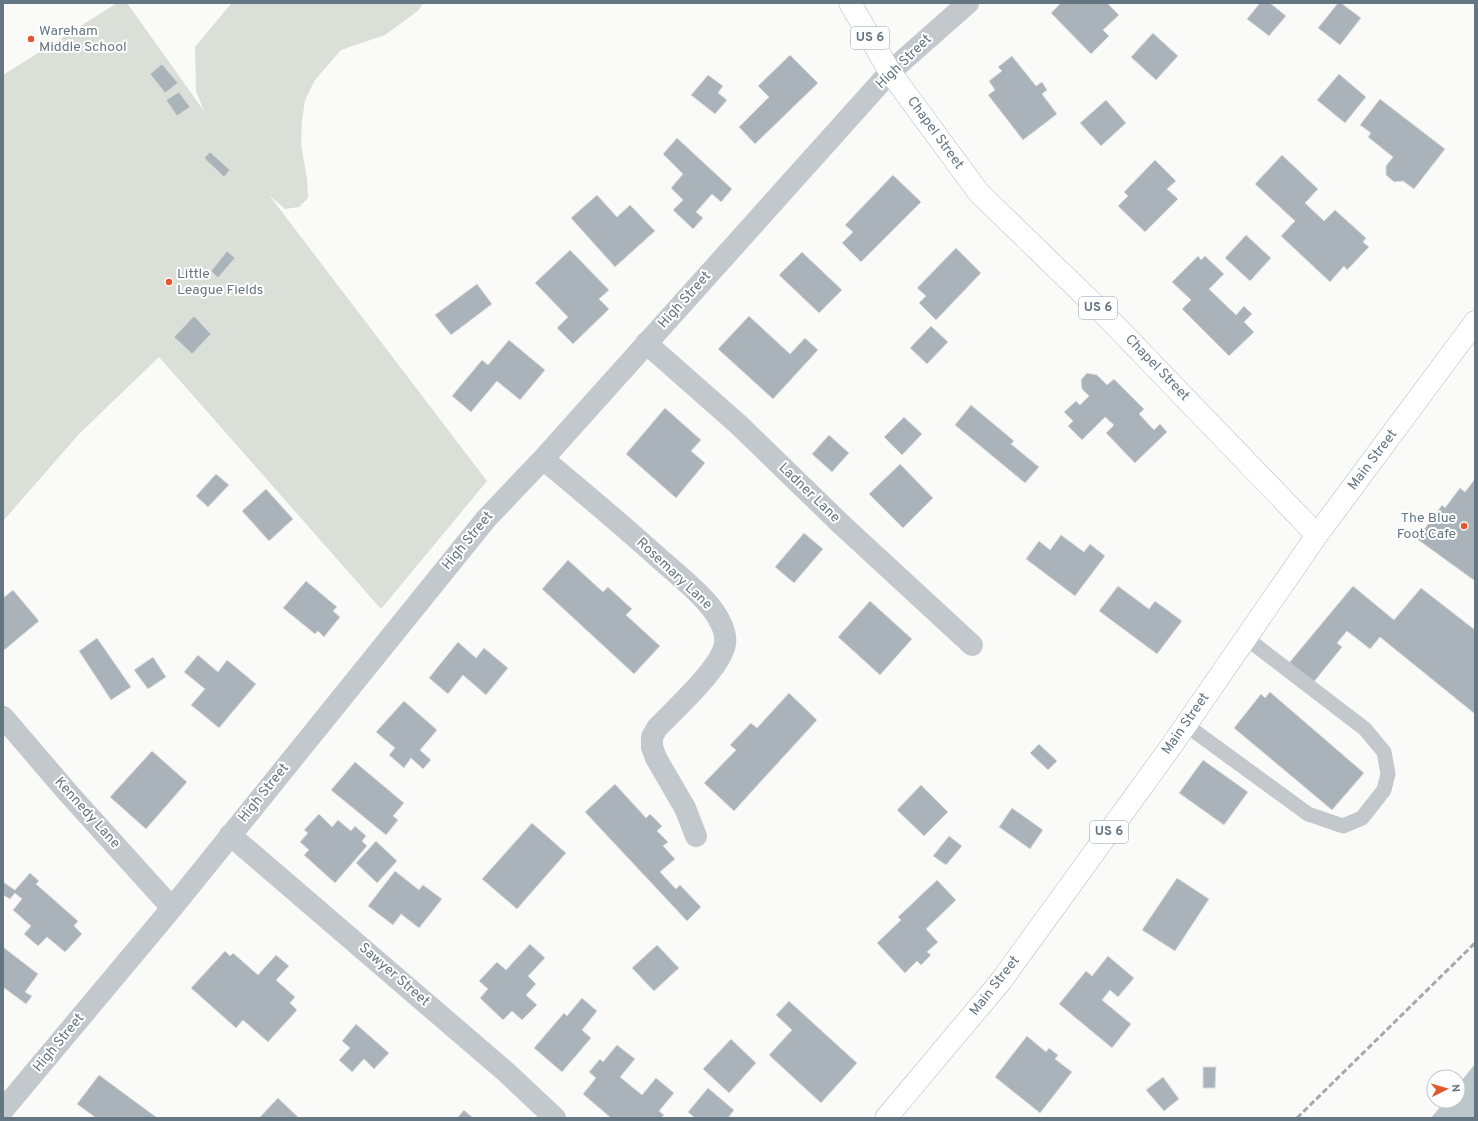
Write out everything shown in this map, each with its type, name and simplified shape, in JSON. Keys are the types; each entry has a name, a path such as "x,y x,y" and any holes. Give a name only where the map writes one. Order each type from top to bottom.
{"main road":[{"name":"US 6","path":"850,3 890,72"},
{"name":"Chapel Street","path":"890,72 978,193 1108,318 1317,534"},
{"name":"Main Street","path":"886,1118 1001,981 1186,725 1317,534 1475,322"}],"street":[{"name":"High Street","path":"3,1110 172,908 486,519 543,459 890,72 968,3"},
{"name":"Ladner Lane","path":"646,343 739,425 842,525 972,644"},
{"name":"Rosemary Lane","path":"543,459 594,501 692,588 713,610 724,627 725,643 719,660 657,728 652,737 652,747 656,758 685,808 696,836"},
{"name":"Kennedy Lane","path":"3,717 69,794 172,908"},
{"name":"Sawyer Street","path":"230,835 506,1072 555,1118"}],"lane":[{"path":"1186,725 1308,814 1343,826 1362,818 1384,790 1388,774 1384,752 1365,729 1246,638"}],"shaded area":[{"name":"Little League Fields","path":"117,3 127,3 204,111 196,91 195,47 233,3 423,3 419,10 385,35 341,50 315,80 305,100 302,121 301,144 307,179 308,198 299,207 285,209 269,195 487,481 381,609 159,357 79,434 3,521 3,75"},
{"path":"1475,1064 1475,1118 1431,1118 1438,1109 1466,1109 1466,1075"}],"building":[{"path":"1061,3 1107,3 1119,15 1103,30 1109,36 1091,54 1051,13"},
{"path":"1260,3 1270,3 1286,16 1269,36 1247,19"},
{"path":"1338,3 1341,3 1361,18 1340,45 1318,28"},
{"path":"1153,33 1178,56 1156,80 1131,57"},
{"path":"790,55 818,83 755,144 739,127 769,97 758,86"},
{"path":"1012,56 1036,86 1042,82 1047,90 1042,94 1057,114 1023,140 988,95 995,90 989,81 1002,71 998,67"},
{"path":"162,64 178,83 165,93 150,74"},
{"path":"1339,74 1366,97 1345,123 1317,100"},
{"path":"708,75 723,86 718,93 727,100 715,114 691,95"},
{"path":"179,92 190,107 177,116 166,100"},
{"path":"1380,99 1445,149 1414,189 1403,181 1394,182 1386,175 1386,166 1393,157 1368,137 1371,133 1360,125"},
{"path":"1106,100 1126,123 1101,146 1080,123"},
{"path":"677,138 732,189 721,202 712,194 696,212 703,218 693,229 673,210 683,200 671,188 683,174 663,154"},
{"path":"210,152 230,170 224,177 204,158"},
{"path":"1282,155 1318,189 1305,203 1324,221 1335,210 1366,238 1363,242 1369,247 1347,270 1344,266 1330,282 1281,236 1295,221 1255,184"},
{"path":"1155,160 1176,181 1167,189 1178,199 1145,232 1118,206 1128,196 1124,192"},
{"path":"893,175 921,202 861,262 842,243 853,232 845,225"},
{"path":"597,195 617,217 630,205 655,231 615,267 571,218"},
{"path":"1246,235 1271,258 1250,281 1225,258"},
{"path":"956,248 981,273 936,320 919,303 926,296 917,288"},
{"path":"570,250 609,290 599,299 609,309 573,344 557,328 568,317 535,283"},
{"path":"227,251 235,258 218,278 211,271"},
{"path":"802,252 842,290 819,313 779,275"},
{"path":"1198,256 1201,260 1205,256 1224,274 1209,289 1236,315 1244,306 1252,314 1244,322 1254,332 1229,356 1182,309 1191,300 1172,282"},
{"path":"477,284 492,304 451,335 435,315"},
{"path":"194,316 211,334 192,354 174,337"},
{"path":"749,316 790,354 805,338 818,350 773,399 718,349"},
{"path":"931,326 948,342 927,364 910,348"},
{"path":"509,340 545,370 520,400 497,381 471,412 452,396 482,360 488,365"},
{"path":"1087,373 1097,375 1107,385 1114,379 1144,409 1139,414 1154,430 1160,424 1167,432 1135,463 1106,433 1114,425 1105,417 1082,440 1068,426 1073,421 1064,412 1076,401 1080,405 1089,396 1082,389 1081,380"},
{"path":"971,405 1014,441 1011,444 1039,467 1025,483 955,425"},
{"path":"665,408 701,440 691,451 705,463 676,498 626,454"},
{"path":"904,417 922,434 902,455 884,437"},
{"path":"829,435 849,453 832,472 812,454"},
{"path":"900,464 933,498 903,528 869,494"},
{"path":"216,474 229,485 208,507 196,496"},
{"path":"1475,479 1475,581 1417,539 1442,505 1445,508 1460,488 1465,492"},
{"path":"266,489 293,519 269,541 242,511"},
{"path":"804,533 823,549 794,583 775,567"},
{"path":"1061,535 1084,552 1090,544 1105,556 1075,596 1026,559 1039,541 1050,550"},
{"path":"568,560 603,592 608,587 632,609 626,615 660,646 634,674 542,589"},
{"path":"306,581 337,607 333,611 340,617 324,637 318,631 315,634 283,608"},
{"path":"1118,586 1149,609 1155,601 1182,621 1157,654 1099,611"},
{"path":"1353,586 1394,620 1421,588 1475,630 1475,714 1380,637 1370,649 1347,631 1337,643 1342,647 1313,683 1289,663"},
{"path":"13,590 39,621 3,651 3,598"},
{"path":"870,601 912,639 880,675 838,637"},
{"path":"97,638 131,687 111,700 79,651"},
{"path":"458,642 476,658 484,648 508,668 486,695 463,675 448,694 429,678"},
{"path":"198,655 218,672 227,660 256,684 219,728 191,705 205,689 184,672"},
{"path":"153,657 166,677 148,689 134,670"},
{"path":"1270,692 1364,773 1332,810 1234,728 1261,694 1265,698"},
{"path":"789,693 817,720 734,811 704,783 736,750 730,745 751,723 757,728"},
{"path":"404,701 437,730 420,750 431,760 423,769 411,758 404,768 389,755 395,748 376,732"},
{"path":"1039,744 1057,761 1048,770 1030,753"},
{"path":"152,751 187,782 146,829 110,797"},
{"path":"1203,760 1248,792 1224,825 1179,793"},
{"path":"355,762 404,803 393,816 398,820 386,835 331,790"},
{"path":"615,784 646,818 650,814 662,826 657,831 668,842 663,846 675,859 660,872 676,889 680,885 701,907 687,921 585,812"},
{"path":"921,785 948,812 924,836 897,810"},
{"path":"1012,808 1043,830 1030,849 999,827"},
{"path":"319,814 332,827 338,820 351,831 355,826 366,836 362,841 367,846 335,883 304,855 309,850 300,842 308,833 304,830"},
{"path":"532,823 566,853 517,909 482,879"},
{"path":"949,836 962,846 946,865 933,856"},
{"path":"376,841 397,861 377,883 356,863"},
{"path":"395,871 419,890 423,885 442,899 419,928 401,914 393,925 368,906"},
{"path":"30,873 39,881 36,884 78,921 74,926 82,934 65,952 47,937 38,946 24,934 31,926 13,910 22,899 15,893 10,899 3,895 3,882 15,890"},
{"path":"1177,878 1209,899 1175,951 1142,930"},
{"path":"937,880 956,900 926,929 938,942 927,952 931,955 921,965 917,961 905,973 877,943 901,920 898,917"},
{"path":"530,944 545,958 528,976 536,984 526,995 537,1005 522,1020 512,1011 503,1020 480,998 488,989 479,981 497,962 506,970"},
{"path":"657,945 679,968 654,991 632,968"},
{"path":"3,947 38,974 25,992 32,996 26,1004 3,987"},
{"path":"225,951 230,956 233,953 258,975 276,955 289,966 276,980 295,997 290,1003 297,1010 268,1042 243,1020 236,1028 191,988"},
{"path":"1108,956 1134,978 1118,997 1110,990 1102,1000 1131,1024 1112,1048 1059,1004 1086,971 1092,976"},
{"path":"582,998 597,1011 582,1030 591,1038 562,1072 534,1048 564,1013 567,1016"},
{"path":"789,1001 857,1063 821,1103 769,1055 792,1030 776,1015"},
{"path":"356,1024 389,1053 374,1069 364,1059 352,1072 339,1060 350,1048 342,1041"},
{"path":"1027,1036 1046,1052 1049,1048 1058,1055 1055,1059 1072,1072 1040,1113 995,1077"},
{"path":"731,1039 756,1063 729,1093 703,1069"},
{"path":"617,1045 635,1059 620,1077 642,1095 656,1078 674,1093 659,1111 664,1115 661,1118 611,1118 583,1094 596,1078 589,1072 600,1059 603,1062"},
{"path":"1203,1067 1216,1067 1215,1088 1203,1088"},
{"path":"99,1075 156,1117 96,1118 77,1104"},
{"path":"1163,1077 1179,1099 1164,1111 1146,1090"},
{"path":"708,1088 734,1110 728,1118 695,1118 688,1112"},
{"path":"278,1098 299,1118 259,1118"},
{"path":"464,1110 473,1118 457,1118"}],"railway":[{"path":"1297,1118 1475,943"}],"place":[{"name":"Wareham Middle School","path":"31,39"},
{"name":"Little League Fields","path":"169,282"},
{"name":"The Blue Foot Cafe","path":"1464,526"}]}
